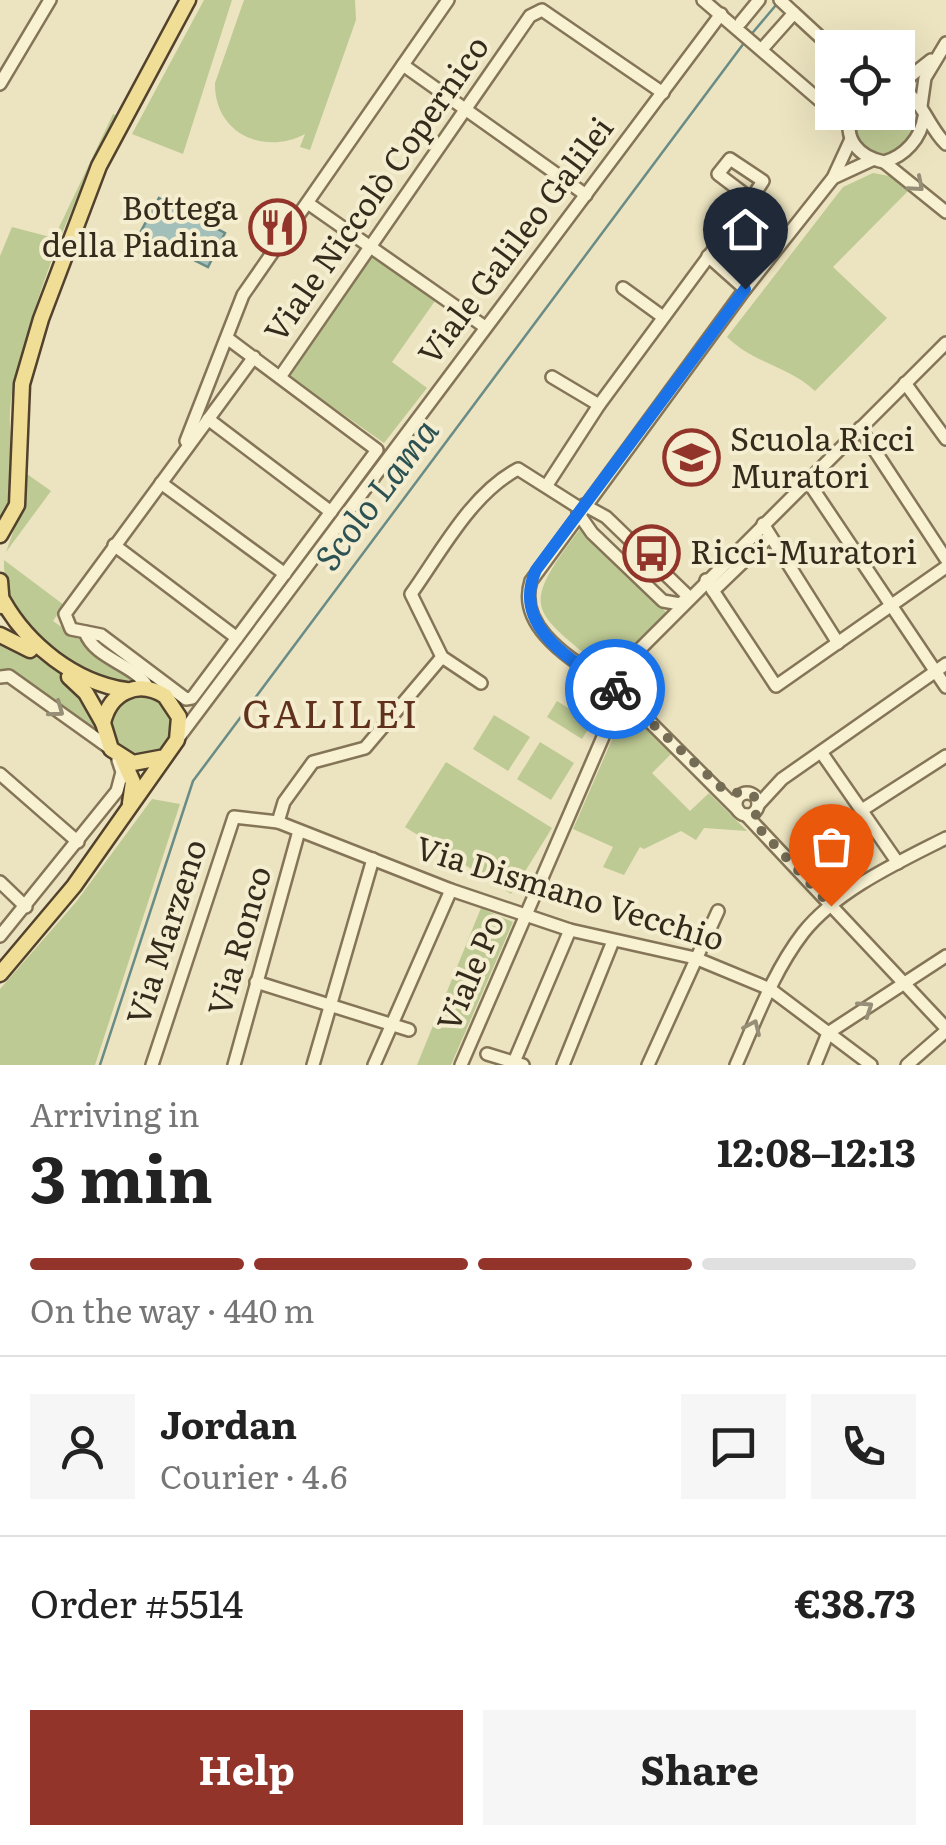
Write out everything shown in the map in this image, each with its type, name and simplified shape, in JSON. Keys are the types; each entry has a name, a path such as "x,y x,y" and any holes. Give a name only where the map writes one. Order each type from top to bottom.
{"main road":[{"path":"0,548 2,532 16,505 22,384 41,318 99,166 188,0"},
{"path":"0,581 2,606 24,634 81,677 126,690 158,688 176,710 177,740 124,817 0,974"},
{"path":"0,635 18,642 76,682 103,723 134,789 124,817"},
{"path":"103,723 110,703 126,690"},
{"path":"117,755 143,764 165,756"},
{"path":"0,965 32,936"}],"street":[{"path":"0,84 50,0"},
{"path":"181,456 243,295 448,0"},
{"path":"703,0 739,24 815,96"},
{"path":"739,24 759,0"},
{"path":"780,0 815,32"},
{"name":"Viale Niccolò Copernico","path":"280,377 530,16 542,10 663,93"},
{"path":"762,49 794,13"},
{"name":"Viale Galileo Galilei","path":"177,740 212,694 217,676 362,481 486,327 721,14"},
{"path":"915,73 946,43"},
{"path":"833,178 897,158 911,145 923,111 925,78 934,58"},
{"path":"402,65 586,195"},
{"path":"915,103 946,144"},
{"path":"847,130 878,161 946,212"},
{"path":"849,130 833,178 745,289 536,570 527,604 536,625 628,700 708,777 749,805 757,826 946,1029 907,1065"},
{"path":"547,485 598,406 751,199"},
{"path":"309,204 486,327"},
{"path":"708,256 745,289"},
{"path":"623,288 663,317"},
{"path":"226,338 254,357 377,450 362,481 331,512 308,554 285,574 237,638 217,676 190,700 158,688 140,671 90,643 85,632 71,628 66,621 77,596 254,357"},
{"path":"710,586 763,524 946,342"},
{"path":"552,378 598,406"},
{"path":"906,382 946,439"},
{"path":"208,419 331,512"},
{"path":"860,428 946,559"},
{"path":"481,683 442,657 411,594 498,480 518,470 581,509 600,514 684,592"},
{"path":"807,480 890,606 941,668 946,687"},
{"path":"160,483 285,574"},
{"path":"581,509 589,526 672,607"},
{"path":"589,526 600,514"},
{"path":"763,524 838,643"},
{"path":"684,592 710,586 770,536"},
{"path":"114,545 237,638"},
{"path":"710,586 776,686 946,567"},
{"path":"606,683 672,607 680,604 684,592"},
{"path":"278,822 284,802 314,762 365,748 442,657"},
{"path":"749,805 941,668"},
{"path":"594,674 614,716 652,723"},
{"path":"0,936 120,785 117,755 1,676"},
{"path":"176,710 200,706 212,694"},
{"path":"610,706 628,700"},
{"path":"626,717 628,700"},
{"name":"Viale Po","path":"462,1065 603,737 610,706"},
{"name":"Viale Po","path":"603,737 626,717"},
{"path":"821,752 898,862"},
{"path":"862,810 946,756"},
{"path":"0,774 78,842"},
{"name":"Via Dismano Vecchio","path":"234,817 278,822 451,890 570,930 695,958 770,989 870,1065"},
{"name":"Via Marzeno","path":"152,1065 234,817"},
{"name":"Via Ronco","path":"234,1065 298,831"},
{"path":"736,1065 770,989 806,929 831,906 898,862 946,838"},
{"path":"313,1065 372,859"},
{"path":"0,882 26,907"},
{"path":"374,1065 451,890"},
{"path":"648,1065 718,911"},
{"path":"487,1054 518,1064 570,930"},
{"path":"563,1065 612,941"},
{"path":"814,1065 828,1033 946,956"},
{"path":"256,982 410,1030"}],"green space":[{"path":"204,0 232,0 183,154 132,134"},
{"path":"244,0 355,0 356,20 310,150 300,147 305,134 289,140 258,141 244,136 223,115 215,83"},
{"path":"113,114 117,116 56,249 22,354 10,406 11,491 0,525 0,256 12,227 54,238"},
{"path":"856,130 914,130 896,152 869,156 854,138"},
{"path":"873,173 900,178 911,188 833,267 887,318 815,391 727,337 843,187"},
{"path":"371,255 435,301 392,362 427,388 384,443 287,375"},
{"path":"27,474 51,491 6,552 25,499"},
{"path":"580,529 666,612 608,674 564,636 542,609 541,595 547,578"},
{"path":"4,560 64,605 53,621 141,683 91,675 47,650 15,610"},
{"path":"0,641 63,675 87,702 97,735 11,671 0,671"},
{"path":"142,694 165,703 174,726 165,749 142,758 119,749 110,726 119,703"},
{"path":"557,701 592,723 582,739 547,717"},
{"path":"494,715 530,737 508,771 473,749"},
{"path":"632,724 644,727 672,753 652,773 690,811 709,793 747,831 704,828 696,840 681,831 644,849 640,847 624,875 603,867 613,847 573,829 614,735"},
{"path":"540,742 574,763 551,800 517,779"},
{"path":"446,762 552,828 511,894 405,827"},
{"path":"152,799 180,804 95,1065 0,1065 0,989 76,902"},
{"path":"481,908 513,922 451,1065 417,1065"}],"water":[{"path":"159,198 225,233 208,267 140,233"}],"waterway":[{"name":"Scolo Lama","path":"749,37 776,5"},
{"name":"Scolo Lama","path":"100,1065 193,781 744,43"}],"way so far":[{"path":"615,689 724,790 754,796 758,802 757,826 831,906"}],"place":[{"name":"Bottega della Piadina","path":"277,227"},
{"name":"Scuola Ricci Muratori","path":"691,458"},
{"name":"Ricci-Muratori","path":"651,553"}],"district":[{"name":"GALILEI","path":"331,715"}],"route":[{"path":"615,689 536,625 530,615 527,593 536,570 745,289"}]}
